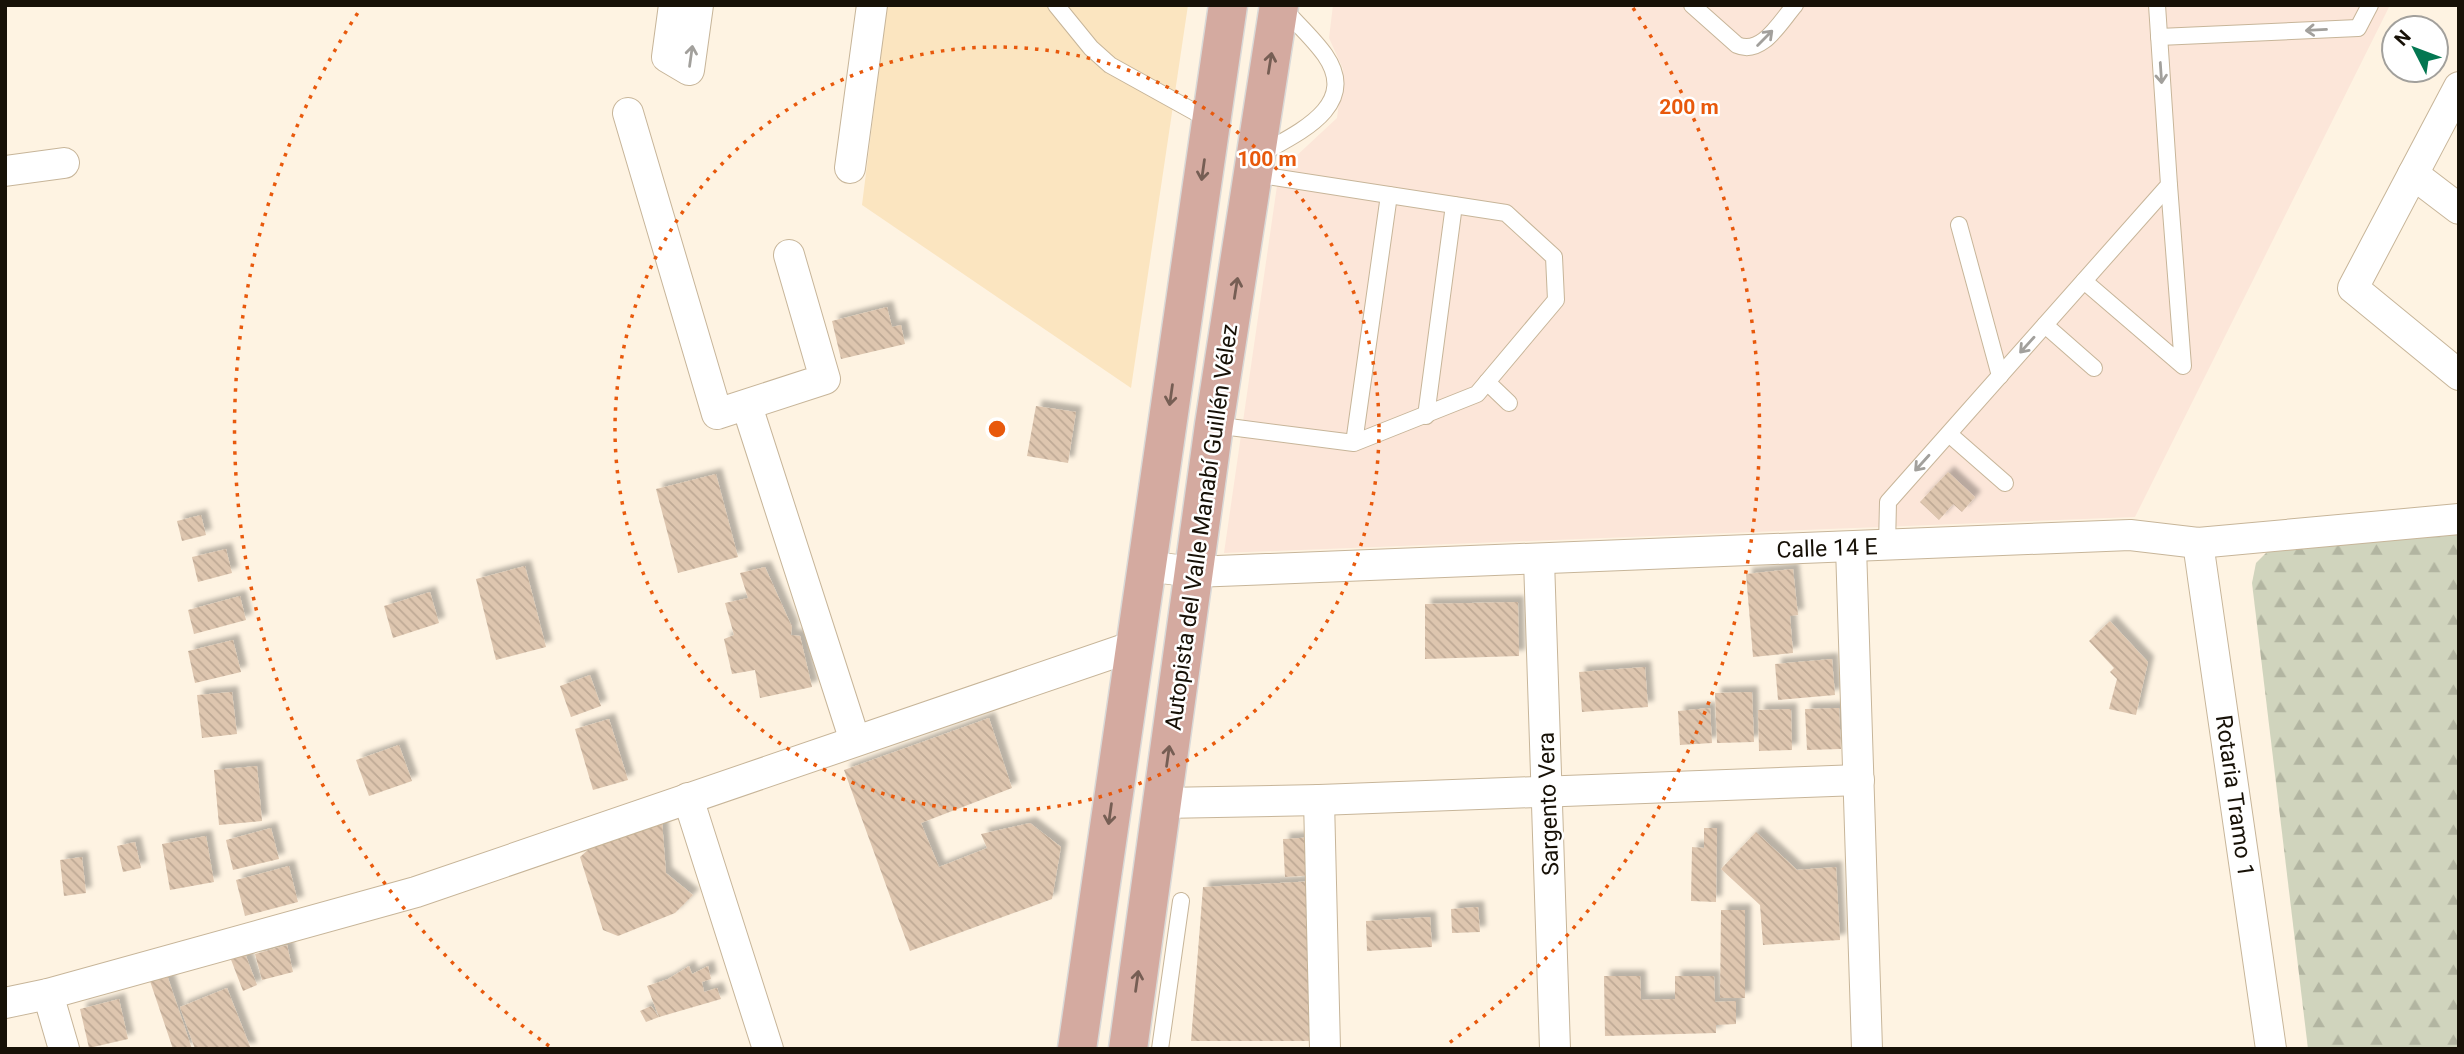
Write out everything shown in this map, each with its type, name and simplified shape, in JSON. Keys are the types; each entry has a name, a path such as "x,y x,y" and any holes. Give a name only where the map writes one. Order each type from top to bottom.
{"main road":[{"name":"Autopista del Valle Manabí Guillén Vélez","path":"1077,1049 1228,5"},
{"name":"Autopista del Valle Manabí Guillén Vélez","path":"1128,1049 1214,425 1279,5"}],"street":[{"path":"674,5 667,57 689,71 698,5"},
{"path":"850,168 872,5"},
{"path":"2459,87 2353,289 2459,374"},
{"path":"628,113 717,414 825,379 789,255"},
{"path":"5,171 64,163"},
{"path":"2413,174 2459,209"},
{"path":"747,406 855,741"},
{"name":"Calle 14 E","path":"1146,566 1193,572 2130,535 2198,543 2459,519"},
{"name":"Rotaria Tramo 1","path":"2198,543 2272,1049"},
{"path":"1851,547 1867,1049"},
{"name":"Sargento Vera","path":"1539,560 1555,1049"},
{"path":"5,1003 48,994 416,892 1134,646"},
{"path":"1162,803 1319,800 1859,780"},
{"path":"688,798 768,1049"},
{"path":"1319,800 1325,1049"},
{"path":"48,994 64,1049"}],"lane":[{"path":"1056,5 1091,48 1110,65 1210,121"},
{"path":"1255,165 1322,116 1332,101 1335,88 1333,70 1326,56 1279,5"},
{"path":"1692,5 1737,45 1744,48 1759,45 1795,5"},
{"path":"2084,281 2183,366 2157,5"},
{"path":"2159,37 2358,28 2370,5"},
{"path":"1214,425 1354,443 1477,394 1556,300 1554,257 1506,213 1389,195 1255,165"},
{"path":"1887,546 1888,502 2169,185"},
{"path":"1354,443 1389,195"},
{"path":"1426,416 1454,205"},
{"path":"1959,225 2000,376"},
{"path":"2045,326 2094,368"},
{"path":"1487,382 1509,403"},
{"path":"1949,434 2005,483"},
{"path":"1160,1049 1181,901"}],"shaded area":[{"path":"887,5 1188,5 1131,388 862,205"},
{"path":"1333,5 2390,5 2386,14 2380,14 2380,25 2135,517 1224,553 1279,172 1337,118 1343,69 1329,38"}],"green space":[{"path":"2459,525 2459,1049 2308,1049 2252,583 2256,563 2268,551"}],"building":[{"path":"887,307 892,327 901,325 905,344 841,359 832,321"},
{"path":"1036,406 1076,412 1068,463 1027,456"},
{"path":"1948,472 1975,497 1962,512 1953,504 1939,520 1920,502"},
{"path":"716,474 738,557 678,573 656,489"},
{"path":"201,515 206,535 182,541 177,521"},
{"path":"226,549 232,573 198,582 192,557"},
{"path":"525,566 546,647 496,660 476,579"},
{"path":"765,567 792,627 791,635 800,636 812,687 760,698 755,670 732,674 724,639 734,635 725,603 748,598 740,573"},
{"path":"1793,569 1798,615 1790,616 1793,653 1753,657 1746,574"},
{"path":"430,592 439,623 393,638 384,606"},
{"path":"240,596 246,620 194,634 188,610"},
{"path":"1518,602 1519,656 1425,659 1425,604"},
{"path":"2110,621 2148,662 2136,715 2109,709 2117,679 2110,672 2114,668 2089,641"},
{"path":"233,640 241,672 195,683 188,651"},
{"path":"1832,659 1835,695 1778,700 1775,664"},
{"path":"1645,667 1648,707 1582,712 1579,672"},
{"path":"590,675 601,706 571,717 560,686"},
{"path":"232,692 237,734 202,738 197,695"},
{"path":"1752,692 1754,742 1717,743 1715,693"},
{"path":"1710,708 1712,743 1680,745 1678,711"},
{"path":"1839,708 1841,749 1807,750 1805,709"},
{"path":"1791,709 1792,750 1759,751 1758,710"},
{"path":"989,718 1012,788 921,823 939,867 987,848 981,834 1030,823 1061,847 1052,899 910,951 844,770"},
{"path":"609,719 628,780 593,790 575,729"},
{"path":"399,745 412,781 369,796 356,760"},
{"path":"257,766 262,821 219,825 214,770"},
{"path":"662,821 666,873 693,895 675,913 618,936 603,930 580,857 598,841"},
{"path":"271,828 279,859 233,870 226,840"},
{"path":"1704,828 1717,828 1716,902 1691,901 1692,847 1704,848"},
{"path":"1756,832 1797,870 1836,867 1840,940 1763,945 1760,905 1721,869"},
{"path":"206,836 214,882 170,890 162,844"},
{"path":"1318,837 1318,875 1285,877 1283,839"},
{"path":"135,842 141,868 123,872 117,846"},
{"path":"82,857 86,893 64,896 60,860"},
{"path":"289,866 298,902 245,916 236,880"},
{"path":"1316,881 1312,1041 1191,1041 1203,887"},
{"path":"1478,907 1480,932 1452,933 1451,909"},
{"path":"1721,910 1745,910 1745,998 1720,998"},
{"path":"1430,917 1432,947 1367,951 1366,921"},
{"path":"287,945 293,972 262,980 255,954"},
{"path":"244,951 257,985 243,991 230,957"},
{"path":"689,966 692,974 708,966 711,979 702,982 704,992 717,988 721,999 659,1017 647,986 668,979"},
{"path":"167,975 192,1049 173,1049 150,981"},
{"path":"1604,976 1640,976 1641,1000 1675,999 1675,976 1714,976 1715,1002 1736,1001 1736,1024 1716,1025 1716,1033 1605,1036"},
{"path":"227,988 251,1049 195,1049 180,1007"},
{"path":"119,999 128,1039 89,1048 80,1009"},
{"path":"651,1006 659,1017 646,1022 640,1011"}]}
